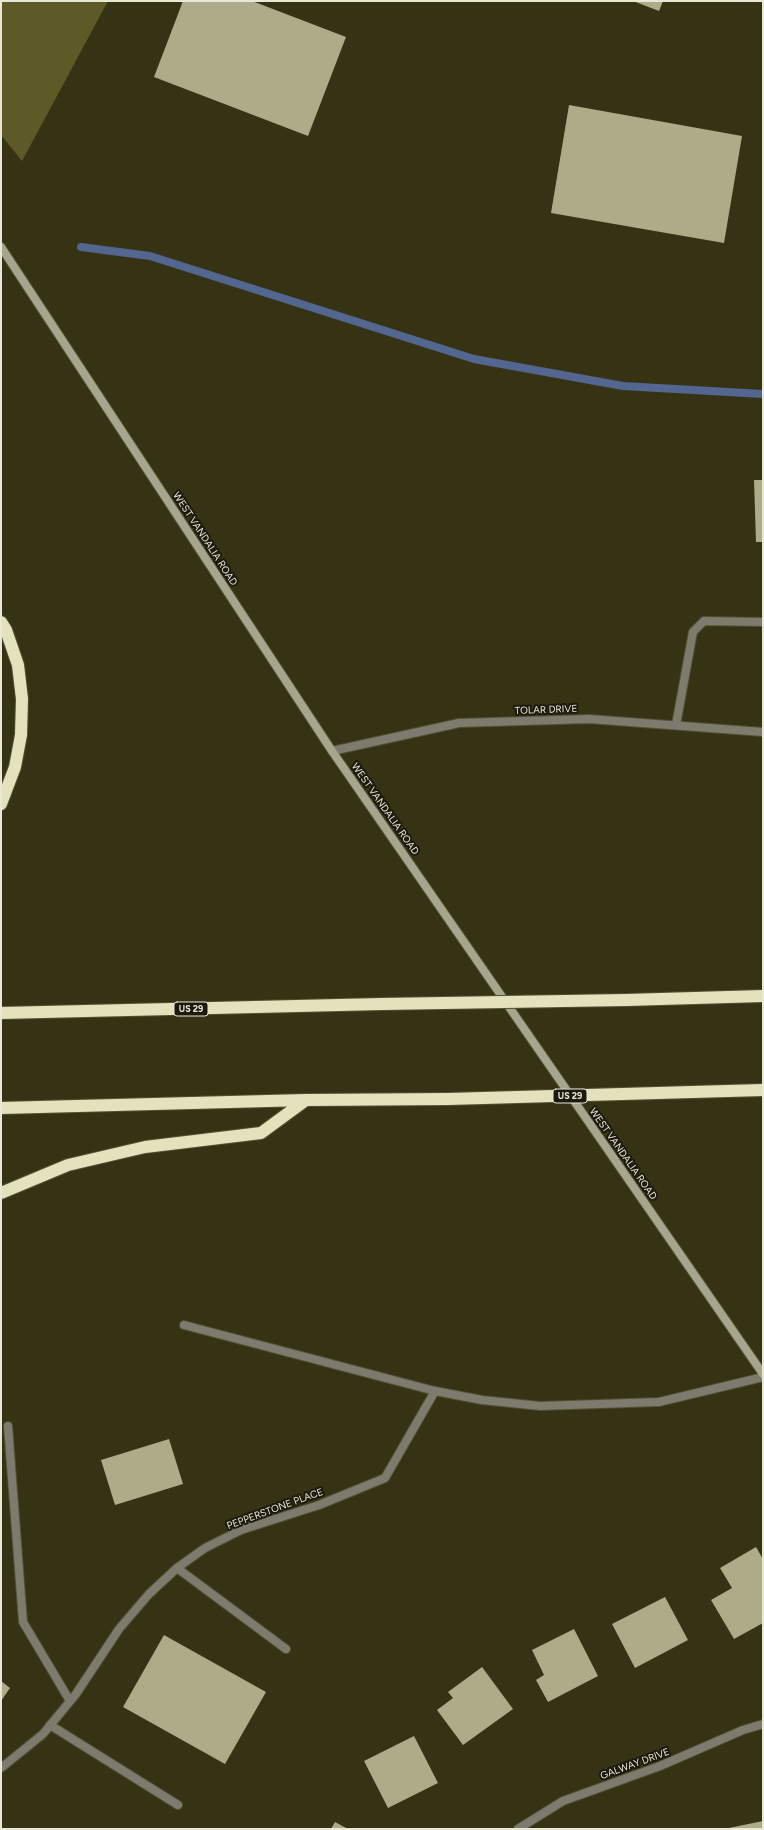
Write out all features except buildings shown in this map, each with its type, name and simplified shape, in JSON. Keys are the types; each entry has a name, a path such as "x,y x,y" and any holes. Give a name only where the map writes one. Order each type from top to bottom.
{"highway":[{"path":"1,622 6,630 18,665 22,699 21,735 15,767 1,804"},
{"name":"US 29","path":"1,1013 763,996"},
{"name":"US 29","path":"1,1108 306,1100 448,1099 763,1090"},
{"path":"1,1193 68,1165 145,1147 261,1133 306,1100"}],"main road":[{"name":"WEST VANDALIA ROAD","path":"1,247 332,751 763,1376"}],"street":[{"path":"676,725 693,632 704,621 763,622"},
{"name":"TOLAR DRIVE","path":"332,751 458,723 589,718 763,732"},
{"path":"184,1325 434,1390 482,1400 540,1406 659,1402 763,1376"},
{"name":"PEPPERSTONE PLACE","path":"1,1768 43,1734 70,1702 119,1629 149,1594 177,1568 205,1548 241,1530 319,1505 385,1478 434,1390"},
{"path":"8,1426 23,1622 70,1702"},
{"path":"177,1568 286,1649"},
{"name":"GALWAY DRIVE","path":"518,1829 563,1801 660,1766 743,1730 763,1724"},
{"path":"50,1725 178,1805"}],"shaded area":[{"path":"1,1 108,1 22,161 1,135"}],"waterway":[{"path":"81,247 150,256 474,359 623,386 763,394"}]}
